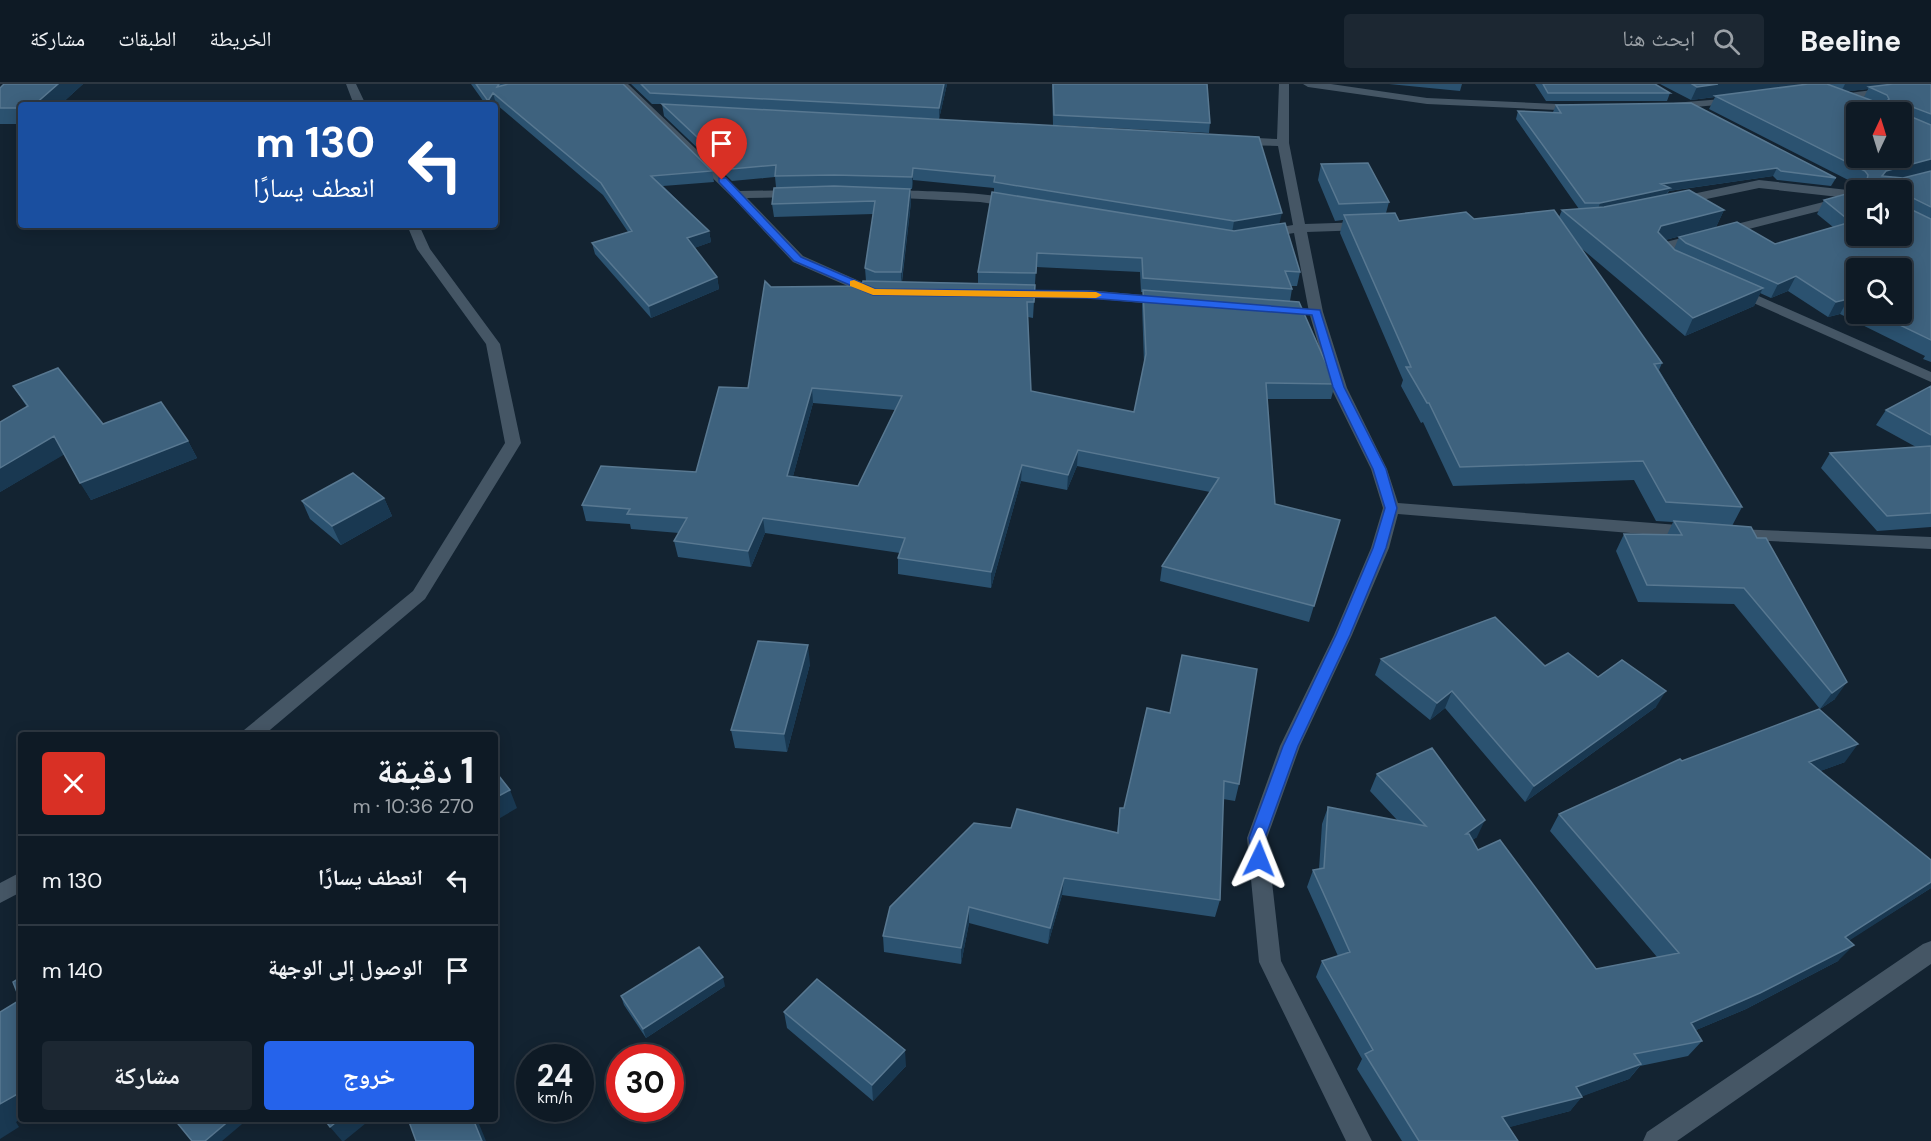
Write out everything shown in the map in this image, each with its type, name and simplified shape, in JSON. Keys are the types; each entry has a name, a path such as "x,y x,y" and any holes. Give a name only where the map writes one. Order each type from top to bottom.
{"street":[{"path":"351,84 359,102"},
{"path":"622,84 655,109 798,259 873,292 897,292"},
{"path":"1284,84 1283,143 1299,228 1311,312 1339,387 1379,469 1391,508 1380,548 1343,635 1290,746 1257,838 1270,962 1359,1141"},
{"path":"1308,84 1427,101 1542,108 1596,108"},
{"path":"1851,102 1837,96 1931,86"},
{"path":"1687,106 1750,99"},
{"path":"1665,101 1687,106 1708,117"},
{"path":"1224,140 1283,143"},
{"path":"1836,182 1846,188"},
{"path":"1666,203 1759,184 1846,194"},
{"path":"737,195 813,193"},
{"path":"868,194 980,198 1026,205"},
{"path":"1672,262 1659,248 1846,198"},
{"path":"1254,235 1299,228 1383,225"},
{"path":"255,732 419,595 513,444 493,344 424,249 414,228"},
{"path":"1725,285 1931,378"},
{"path":"992,293 1087,294 1179,302"},
{"path":"1391,508 1710,534 1931,543"},
{"path":"0,894 18,883"},
{"path":"1656,1141 1931,951"}],"building":[{"path":"4,84 58,84 37,102 18,102 18,108 0,108 0,88"},
{"path":"476,84 499,84 497,87 508,84 623,84 712,171 651,176 709,231 687,238 717,277 649,306 592,243 632,231 601,183 493,93 488,101"},
{"path":"641,84 944,84 939,108 650,93"},
{"path":"1053,84 1207,84 1210,123 1054,115"},
{"path":"1543,84 1655,84 1670,93 1548,93"},
{"path":"1692,84 1718,84 1697,87"},
{"path":"1808,84 1827,84 1873,101 1887,101 1889,99 1887,95 1869,87 1893,84 1931,84 1931,114 1912,107 1912,102 1846,102 1846,162 1715,96"},
{"path":"1691,103 1836,178 1781,171 1777,168 1661,184 1670,188 1600,203 1585,203 1518,111 1561,113 1556,105"},
{"path":"662,104 1259,137 1282,213 1234,221 994,182 995,176 913,168 912,177 775,176 776,165 731,169"},
{"path":"1912,117 1931,125 1931,159 1912,164"},
{"path":"1368,163 1389,202 1339,204 1321,164"},
{"path":"1859,168 1897,168 1886,171 1882,176 1903,178 1931,171 1931,207 1912,198 1912,180 1867,180 1868,175"},
{"path":"834,186 910,189 901,272 875,272 865,268 875,201 772,204 774,188"},
{"path":"1689,190 1724,210 1661,226 1658,232 1675,250 1763,288 1693,318 1562,210 1604,207"},
{"path":"992,192 1234,231 1285,223 1300,272 1285,271 1292,289 1143,278 1142,258 1037,253 1036,273 978,272"},
{"path":"1846,194 1846,218 1824,200"},
{"path":"1554,210 1662,363 1654,364 1742,507 1666,502 1643,461 1460,467 1429,403 1406,367 1411,367 1344,215 1395,213 1399,221 1466,212 1474,219"},
{"path":"1912,210 1931,219 1931,340 1898,324 1912,324 1912,258 1846,258 1846,300 1836,302 1796,276 1778,284 1686,243 1679,237 1737,222 1775,244 1846,223 1846,246 1912,246"},
{"path":"765,281 771,287 862,286 863,281 1035,285 1034,302 1027,302 1031,391 1134,412 1146,354 1143,290 1299,302 1335,384 1266,383 1275,504 1340,520 1314,606 1162,566 1219,478 1078,450 1068,475 1022,465 991,572 898,558 905,538 763,518 748,551 674,541 687,518 627,514 630,509 582,505 601,466 696,472 719,387 748,388","holes":["812,388 902,396 858,486 787,476"]},
{"path":"58,368 103,424 161,402 188,441 80,483 54,436 0,468 0,422 28,406 13,386"},
{"path":"1931,386 1931,435 1886,410"},
{"path":"1931,446 1931,513 1887,516 1830,453"},
{"path":"353,473 384,498 332,526 302,501"},
{"path":"1674,521 1751,527 1757,538 1766,538 1847,682 1832,693 1744,588 1647,585 1624,534 1682,535"},
{"path":"1495,617 1545,666 1568,653 1598,677 1622,660 1666,691 1534,786 1452,691 1437,703 1381,659"},
{"path":"758,641 808,645 784,734 731,730"},
{"path":"1182,655 1257,669 1239,784 1224,781 1220,900 1064,878 1050,928 969,907 961,948 883,936 890,907 974,823 1011,828 1017,809 1118,833 1120,808 1124,808 1147,708 1170,713"},
{"path":"1819,709 1858,744 1809,762 1931,860 1931,882 1845,937 1854,945 1760,993 1691,1023 1702,1041 1634,1054 1641,1064 1576,1087 1582,1097 1502,1117 1518,1141 1419,1141 1365,1054 1373,1050 1322,961 1350,952 1313,870 1324,868 1328,807 1426,826 1377,774 1432,748 1485,820 1466,834 1469,834 1478,850 1500,840 1596,969 1679,953 1559,814 1680,759 1682,761"},
{"path":"498,775 510,790 498,796"},
{"path":"699,947 723,977 643,1029 621,996"},
{"path":"18,979 18,995 13,982"},
{"path":"817,979 905,1050 872,1085 784,1012"},
{"path":"18,1001 18,1094 0,1104 0,1012"},
{"path":"176,1122 227,1122 205,1141 192,1141"},
{"path":"326,1122 336,1122 330,1127"},
{"path":"409,1122 474,1122 482,1141 416,1141"}],"slow traffic":[{"path":"854,283 873,292 1096,295"}],"route":[{"path":"722,180 798,259 873,292 1087,294 1316,312 1339,387 1379,469 1391,508 1380,548 1343,635 1290,746 1257,838 1259,859"}]}
